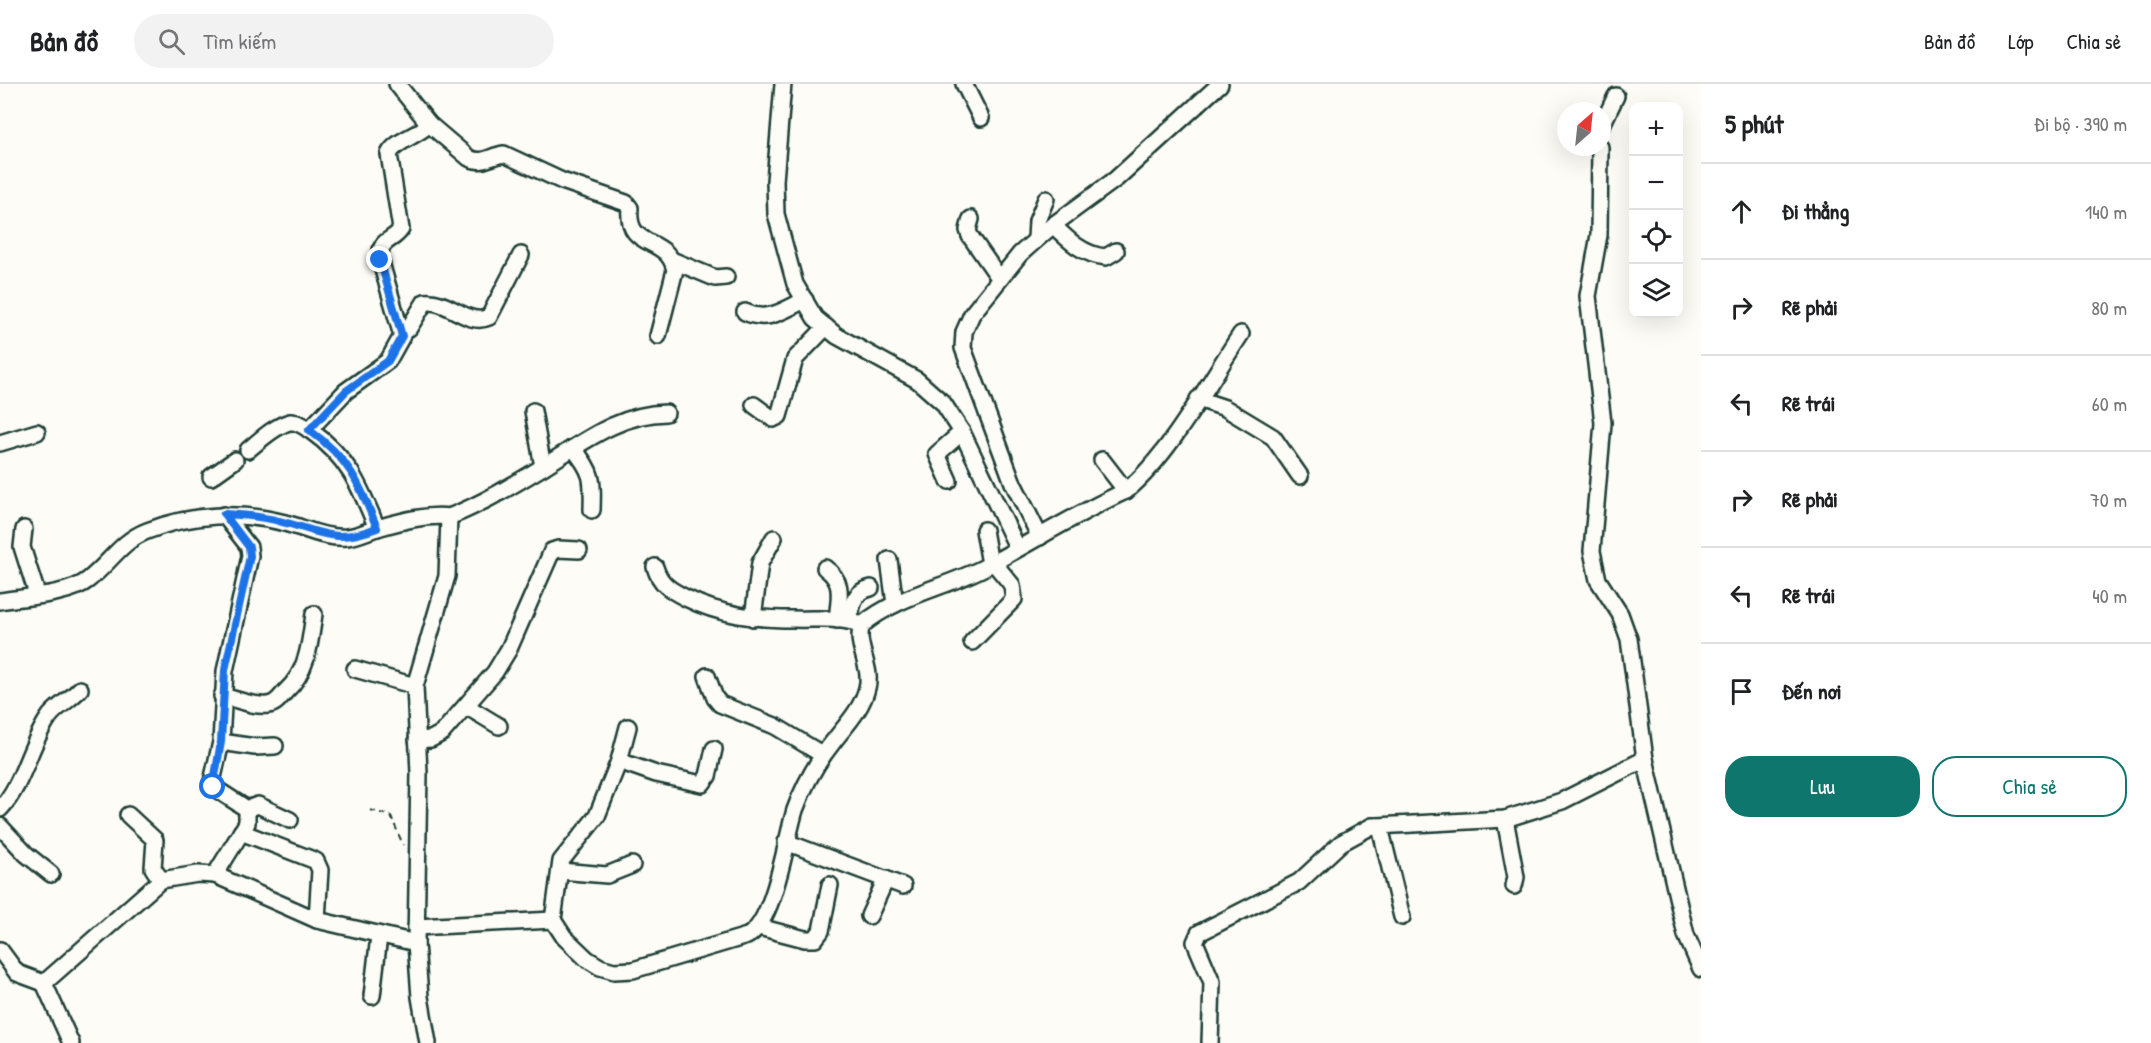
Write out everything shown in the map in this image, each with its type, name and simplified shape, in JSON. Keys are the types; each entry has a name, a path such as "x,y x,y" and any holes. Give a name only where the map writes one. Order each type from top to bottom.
{"street":[{"path":"396,84 429,124 476,162 504,154 562,181 626,203 630,208 628,224 632,231 668,254 674,261 715,278 726,277"},
{"path":"783,84 775,181 777,214 795,284 815,318 825,327 837,336 917,380 943,403 1030,541"},
{"path":"964,84 981,118"},
{"path":"1030,541 1013,483 963,348 964,332 972,314 1036,239 1116,179 1216,86"},
{"path":"1611,107 1616,96"},
{"path":"406,328 380,260 380,249 400,229 389,154 396,145 413,138 429,124"},
{"path":"1600,156 1599,235 1588,296 1603,423 1592,551 1598,580 1620,614 1629,639 1645,759 1686,935 1701,969"},
{"path":"1036,239 1037,221 1046,200"},
{"path":"971,219 968,230 970,236 1000,279"},
{"path":"1053,225 1070,242 1085,252 1106,257 1116,251"},
{"path":"309,430 346,391 388,361 406,328 425,302 436,302 474,319 489,317 521,255"},
{"path":"658,336 675,270 674,261"},
{"path":"745,312 757,318 766,317 805,300"},
{"path":"754,405 773,419 779,416 795,359 825,327"},
{"path":"655,567 658,579 676,593 703,606 753,618 849,622 895,604 992,563 1137,482 1170,440 1241,334"},
{"path":"1198,399 1225,408 1273,437 1300,476"},
{"path":"533,411 543,467"},
{"path":"0,601 71,589 87,581 125,543 146,531 177,522 224,514 276,520 334,537 358,536 377,528 438,515 449,517 543,467 618,422 648,413 666,413"},
{"path":"248,450 288,423 298,423 343,458 363,493 377,528"},
{"path":"0,443 37,432"},
{"path":"949,481 937,454 962,432"},
{"path":"573,448 590,470 593,479 592,510"},
{"path":"211,477 235,460"},
{"path":"1102,460 1126,490"},
{"path":"224,514 249,547 250,556 225,670 221,742 213,787 247,809"},
{"path":"428,1043 420,997 416,943 415,686 447,576 449,517"},
{"path":"24,529 22,547 37,594"},
{"path":"972,642 1014,599 1014,591 1006,577 992,563 984,530"},
{"path":"753,618 760,563 774,538"},
{"path":"417,740 436,737 466,706 509,649 552,551 579,550"},
{"path":"889,560 895,604"},
{"path":"628,727 619,761 597,816 564,856 554,920 564,937 587,959 600,967 625,972 747,936 759,927 768,909 786,842 805,786 823,755 849,721 867,689 869,673 860,634 849,622 836,575 825,568"},
{"path":"849,622 855,596 862,590 871,588"},
{"path":"222,696 263,705 276,702 294,684 301,672 309,650 314,614"},
{"path":"355,669 415,686"},
{"path":"707,676 715,698 720,704 775,726 823,755"},
{"path":"1,805 50,716 80,689"},
{"path":"466,706 499,726"},
{"path":"221,742 255,747 275,746"},
{"path":"619,761 656,774 702,783 708,776 714,749"},
{"path":"1210,1043 1212,982 1196,948 1195,938 1207,929 1268,900 1299,882 1350,836 1377,826 1505,819 1562,801 1645,759"},
{"path":"247,809 258,805 290,820"},
{"path":"215,875 247,823 247,809"},
{"path":"128,815 154,840 153,868 160,880"},
{"path":"1505,819 1516,877 1514,886"},
{"path":"0,826 26,854 51,874"},
{"path":"1377,826 1384,842 1402,917"},
{"path":"241,832 316,861 320,870 317,920"},
{"path":"786,842 903,886"},
{"path":"560,871 607,875 632,865"},
{"path":"44,983 160,880 198,874 215,875 317,920 416,943"},
{"path":"869,916 886,879"},
{"path":"759,927 805,939 815,939 821,931 830,885"},
{"path":"416,927 554,920"},
{"path":"372,996 379,936"},
{"path":"0,950 5,970 44,983 71,1043"}],"path":[{"path":"370,810 391,816 403,847"}],"route":[{"path":"213,787 212,782 221,742 225,670 250,556 249,547 224,514 276,520 334,537 358,536 377,528 363,493 343,458 309,430 346,391 388,361 402,336 380,260"}]}
